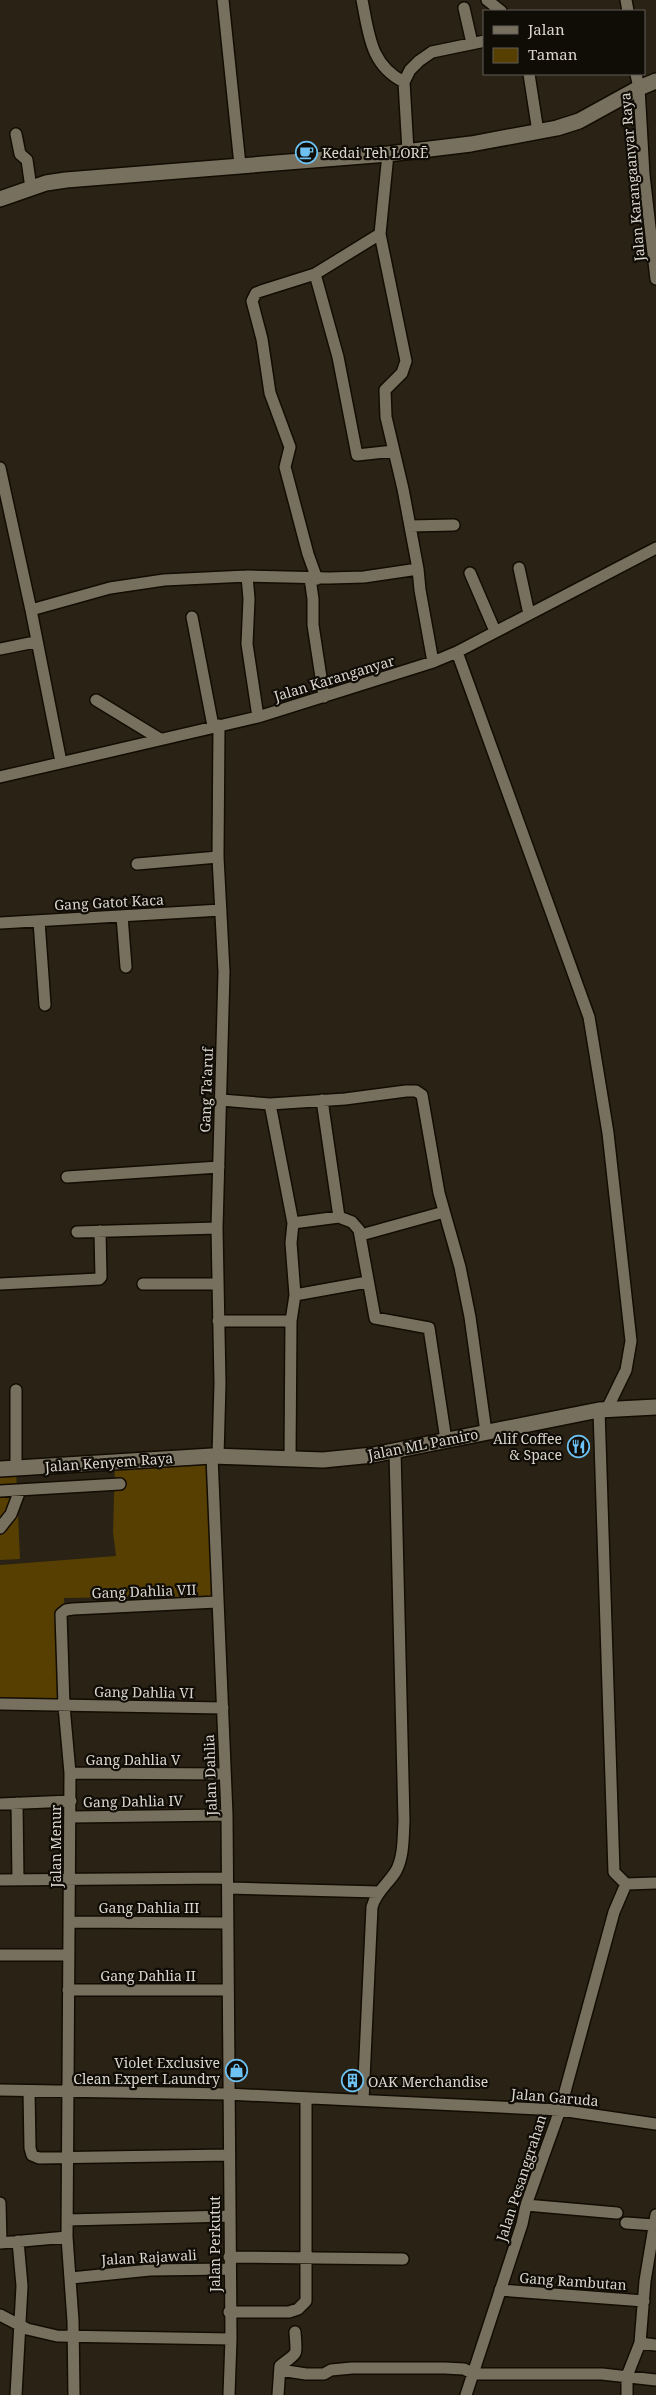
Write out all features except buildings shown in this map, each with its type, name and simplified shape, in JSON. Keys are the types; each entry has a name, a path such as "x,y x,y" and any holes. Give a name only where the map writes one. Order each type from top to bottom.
{"main road":[{"path":"0,199 31,188 66,180 408,152 538,132 579,121 638,81 656,81"},
{"name":"Jalan ML Pamiro","path":"215,1456 290,1460 343,1459 395,1451 603,1410 656,1407"},
{"name":"Jalan Kenyem Raya","path":"0,1469 215,1456"}],"street":[{"path":"362,0 368,30 377,59 391,75 404,82"},
{"path":"487,0 500,10"},
{"path":"225,1 240,165"},
{"path":"464,8 472,43"},
{"path":"408,152 404,82 418,61 427,55 445,48 483,41"},
{"path":"529,75 538,132"},
{"name":"Jalan Karangaanyar Raya","path":"638,81 644,175 656,279"},
{"path":"16,134 20,154 27,160 31,188"},
{"path":"388,154 380,234 406,361 402,373 385,393 386,417 410,526 433,662"},
{"path":"324,697 313,625 314,578 285,467 290,447 270,393 262,339 252,301 256,293 316,274 380,234"},
{"path":"316,274 338,357 357,455 394,451"},
{"path":"0,468 31,610 35,642 61,762"},
{"path":"410,526 454,525"},
{"path":"0,530 12,528"},
{"name":"Jalan Karanganyar","path":"0,778 258,716 433,662 457,652 656,548"},
{"path":"519,568 529,614"},
{"path":"31,610 128,585 164,580 247,576 364,577 418,569"},
{"path":"470,572 495,631"},
{"path":"247,576 249,599 247,644 258,716"},
{"name":"Gang Ta'aruf","path":"192,617 216,726 218,857 224,972 217,1228 220,1383 215,1456"},
{"path":"0,649 35,642"},
{"path":"457,652 589,1017 608,1133 631,1342 626,1370 603,1410 614,1872 626,1884 656,1883"},
{"path":"96,700 160,739"},
{"path":"137,864 218,857"},
{"name":"Gang Gatot Kaca","path":"0,923 220,910"},
{"path":"122,916 126,967"},
{"path":"39,921 45,1005"},
{"path":"221,1100 270,1104 406,1091 421,1094 424,1101 439,1192 460,1267 470,1317 486,1432"},
{"path":"322,1100 339,1217"},
{"path":"270,1104 293,1223 291,1243 295,1294 291,1321 290,1460"},
{"path":"67,1177 219,1167"},
{"path":"361,1235 444,1212"},
{"path":"293,1223 339,1217 352,1222 361,1235 367,1282 375,1318 429,1328 446,1440"},
{"path":"77,1232 217,1228"},
{"path":"0,1284 99,1279 101,1277 100,1231"},
{"path":"295,1294 367,1282"},
{"path":"143,1284 217,1284"},
{"path":"218,1321 291,1321"},
{"path":"16,1390 16,1468"},
{"path":"363,2100 372,1908 379,1892 394,1874 400,1861 404,1821 395,1451"},
{"name":"Jalan Dahlia","path":"215,1456 217,1602 227,1815 227,2094"},
{"path":"0,1491 120,1484"},
{"path":"0,1528 11,1514 20,1490"},
{"name":"Gang Dahlia VII","path":"73,1608 217,1602"},
{"name":"Jalan Menur","path":"73,1608 63,1611 60,1619 71,1802 68,1955 67,2092 69,2158 67,2236 74,2336 74,2395"},
{"name":"Gang Dahlia VI","path":"0,1704 223,1708"},
{"name":"Gang Dahlia V","path":"70,1773 225,1774"},
{"path":"0,1804 71,1802"},
{"path":"17,1803 18,1880"},
{"name":"Gang Dahlia IV","path":"71,1817 227,1815"},
{"path":"0,1880 70,1879 228,1883 379,1892"},
{"name":"Jalan Pesanggrahan","path":"466,2395 526,2205 560,2110 614,1912 626,1884"},
{"name":"Gang Dahlia III","path":"70,1922 228,1923"},
{"path":"0,1955 68,1955"},
{"name":"Gang Dahlia II","path":"68,1990 228,1990"},
{"name":"Jalan Garuda","path":"0,2090 227,2094 560,2110 656,2124"},
{"path":"29,2091 32,2155 39,2158 229,2155"},
{"name":"Jalan Perkutut","path":"227,2094 230,2216 229,2312 231,2339 229,2395"},
{"path":"229,2312 282,2313 298,2310 307,2297 306,2098"},
{"path":"0,2203 1,2243 67,2236"},
{"path":"526,2205 617,2213"},
{"path":"67,2220 230,2216"},
{"path":"626,2223 655,2219 650,2281 644,2301 640,2343 628,2376 627,2395"},
{"path":"16,2395 22,2286 18,2241"},
{"name":"Jalan Rajawali","path":"71,2278 229,2263 307,2259 403,2259"},
{"name":"Gang Rambutan","path":"500,2290 644,2301"},
{"path":"0,2315 42,2334 231,2339"},
{"path":"278,2395 280,2366 294,2358 297,2350 295,2332"},
{"path":"640,2343 656,2345"},
{"path":"280,2370 315,2374 352,2368 445,2368 464,2369 474,2374 576,2373 628,2376 656,2380"}],"green space":[{"path":"215,1457 212,1600 121,1597 64,1598 67,1706 0,1702 0,1565 116,1556 113,1532 115,1464"},
{"path":"16,1470 20,1559 0,1560 0,1471"}],"place":[{"name":"Kedai Teh LORĒ","path":"306,152"},
{"name":"Alif Coffee & Space","path":"578,1446"},
{"name":"Violet Exclusive Clean Expert Laundry","path":"236,2070"},
{"name":"OAK Merchandise","path":"352,2081"}]}
